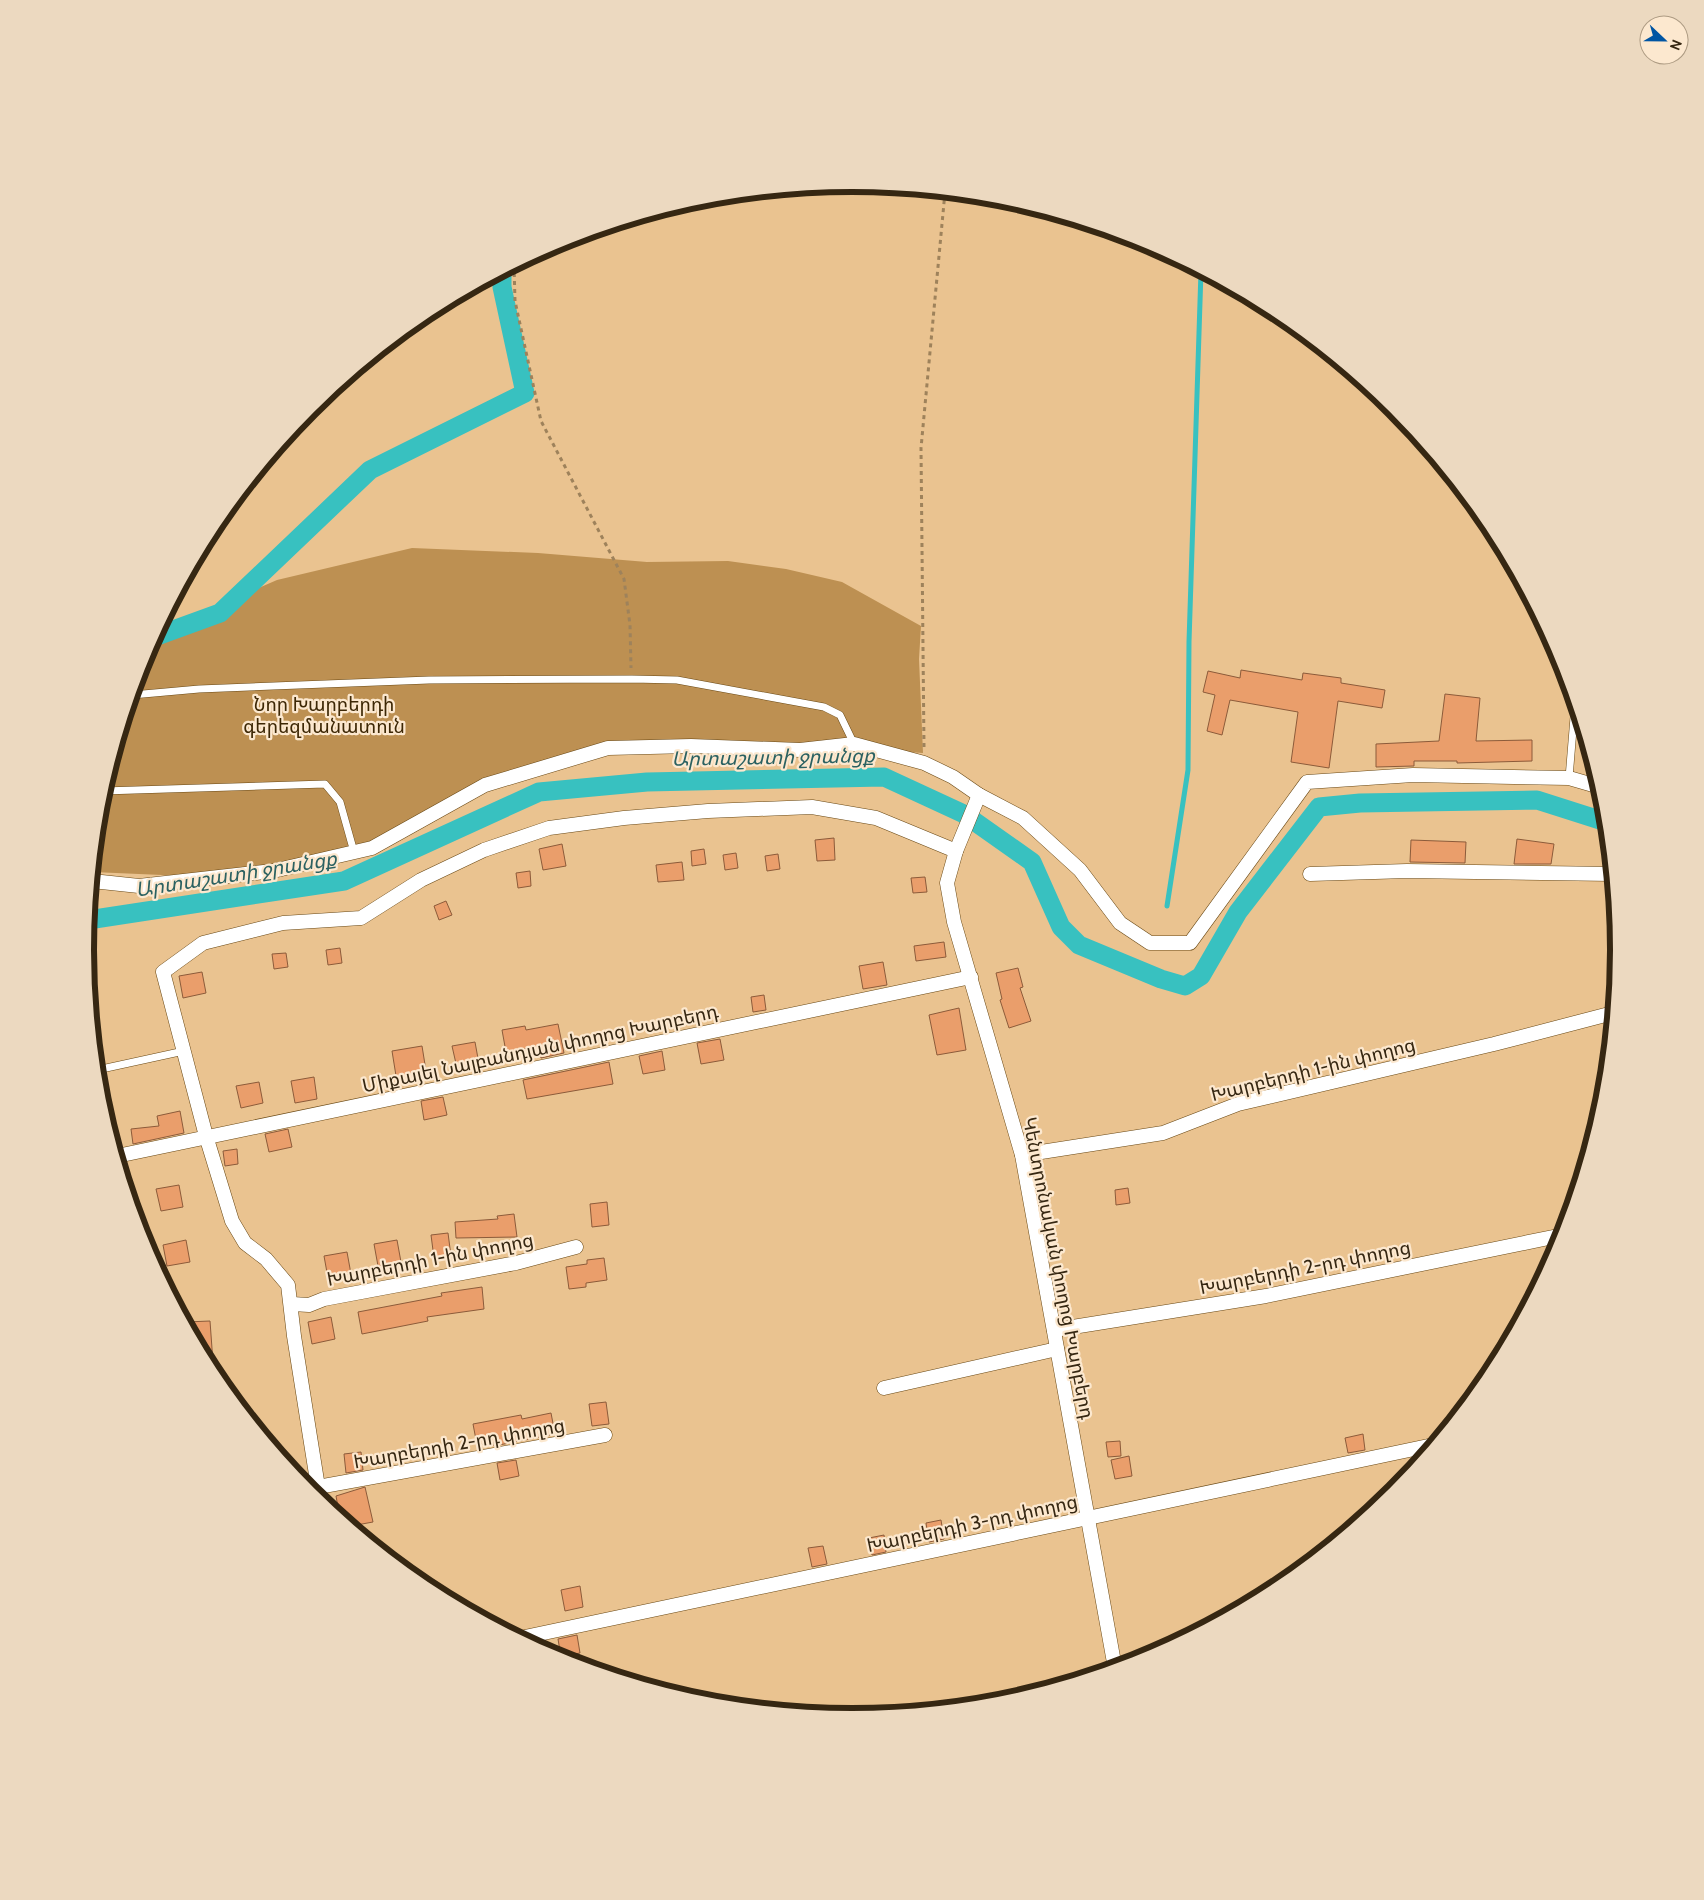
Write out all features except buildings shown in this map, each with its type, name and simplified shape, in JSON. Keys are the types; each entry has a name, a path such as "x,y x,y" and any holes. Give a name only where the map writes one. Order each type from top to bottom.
{"street":[{"path":"97,881 139,886 273,871 372,848 485,785 608,748 691,746 800,750 854,744 924,763 954,777 979,795 1023,818 1080,870 1120,923 1150,944 1190,943 1307,782 1413,775 1569,778 1592,785"},
{"name":"Կենտրոնական փողոց Խարբերդ","path":"979,795 956,851 947,883 954,922 1022,1155 1114,1661"},
{"path":"292,1304 288,1285 266,1258 245,1243 232,1221 206,1136 163,972 203,944 283,923 361,918 421,880 484,850 549,828 671,814 812,807 876,818 956,851"},
{"path":"1310,874 1407,871 1606,874"},
{"name":"Միքայել Նալբանդյան փողոց Խարբերդ","path":"123,1155 971,977"},
{"name":"Խարբերդի 1-ին փողոց","path":"1022,1155 1163,1133 1238,1104 1494,1044 1608,1014"},
{"name":"Խարբերդի 2-րդ փողոց","path":"1054,1330 1266,1296 1554,1237"},
{"name":"Խարբերդի 1-ին փողոց","path":"292,1304 309,1305 324,1299 516,1263 576,1247"},
{"name":"Խարբերդի 2-րդ փողոց","path":"292,1304 294,1336 318,1487 605,1436"},
{"path":"884,1388 1057,1349"},
{"name":"Խարբերդի 3-րդ փողոց","path":"530,1636 1425,1447"}],"lane":[{"path":"138,694 199,689 430,680 677,680 824,707 840,715 854,744"},
{"path":"1569,778 1574,719"},
{"path":"111,791 325,784 340,802 354,852"},
{"path":"103,1069 184,1051"}],"path":[{"path":"924,763 921,448 944,197"},
{"path":"514,271 515,301 541,421 624,579 630,625 632,679"}],"green space":[{"name":"Նոր Խարբերդի գերեզմանատուն","path":"412,548 538,553 647,562 728,561 786,569 842,582 921,626 919,659 923,753 837,747 642,744 490,777 375,851 185,876 98,872 108,802 120,754 134,706 151,660 166,628 277,580"}],"waterway":[{"path":"1167,906 1188,770 1189,642 1201,277"},
{"path":"163,634 220,613 370,470 525,393 502,287 502,278"},
{"name":"Արտաշատի ջրանցք","path":"95,919 344,881 539,792 647,782 884,777 964,814 1032,862 1061,927 1079,945 1161,979 1185,986 1201,976 1238,912 1319,807 1360,803 1537,800 1599,820"}]}
